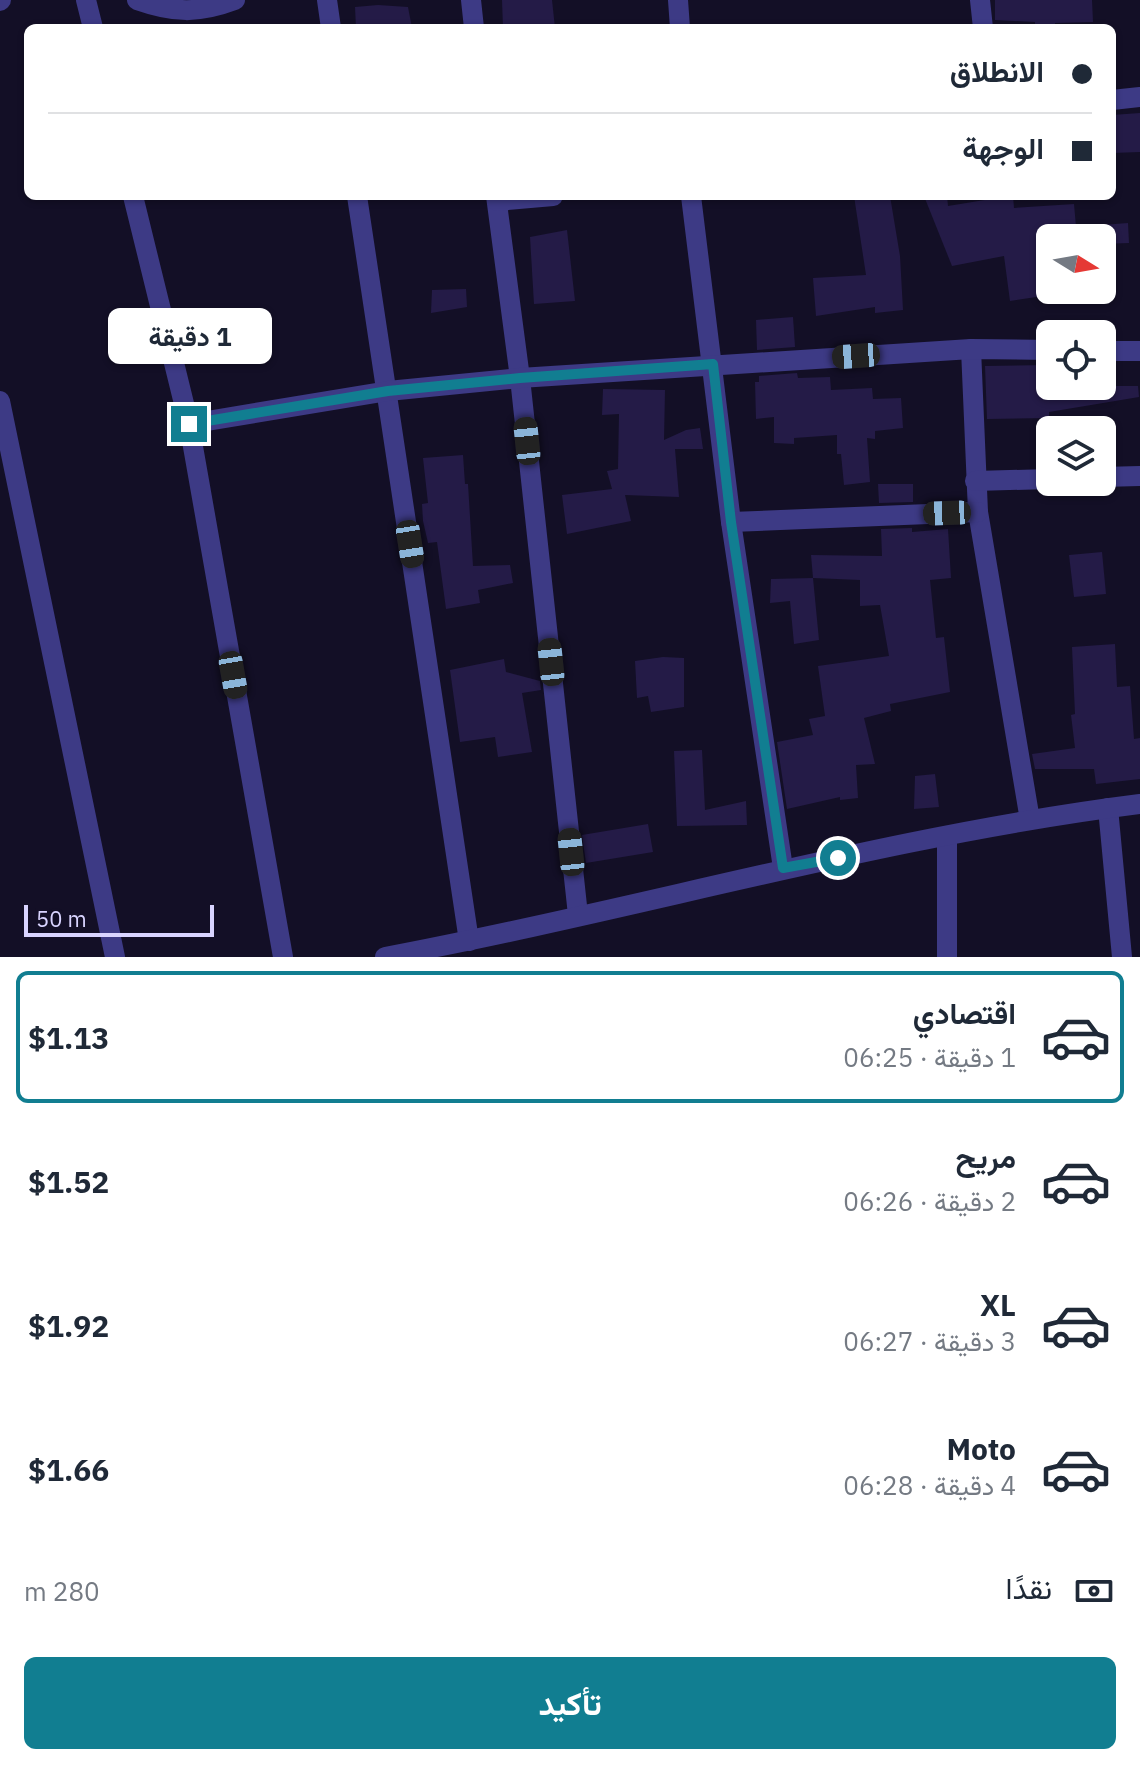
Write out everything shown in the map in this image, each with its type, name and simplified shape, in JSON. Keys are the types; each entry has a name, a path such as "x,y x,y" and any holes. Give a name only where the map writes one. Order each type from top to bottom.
{"street":[{"path":"86,0 92,24"},
{"path":"137,0 164,10 210,10 235,0"},
{"path":"327,0 330,24"},
{"path":"471,0 474,24"},
{"path":"678,0 680,24"},
{"path":"980,0 983,24"},
{"path":"1116,100 1140,97"},
{"path":"134,200 189,424 283,957"},
{"path":"358,200 469,941"},
{"path":"497,200 520,378 578,915"},
{"path":"692,200 731,522 783,868"},
{"path":"189,424 388,391 520,378 971,349 1036,350"},
{"path":"971,349 978,512 1030,820"},
{"path":"1116,351 1140,351"},
{"path":"0,401 115,957"},
{"path":"1116,477 1140,476"},
{"path":"975,481 1036,479"},
{"path":"731,522 978,512"},
{"path":"385,957 469,941 783,868 1030,820 1140,804"},
{"path":"1108,808 1122,957"},
{"path":"947,837 947,957"}],"building":[{"path":"502,0 552,0 555,24 503,24"},
{"path":"995,0 1092,0 1093,22 1035,24 995,20"},
{"path":"355,7 408,7 411,24 356,24"},
{"path":"1140,113 1140,152 1116,153 1116,115"},
{"path":"855,200 891,200 900,256 903,310 875,313 875,307 816,316 813,278 866,275"},
{"path":"926,200 947,200 948,206 985,200 1013,200 1014,208 1074,204 1076,224 1036,224 1036,297 1010,301 1004,256 952,266"},
{"path":"1128,223 1129,243 1116,243 1115,224"},
{"path":"567,230 575,301 534,304 530,237"},
{"path":"466,289 467,307 431,313 432,290"},
{"path":"793,317 795,347 757,350 756,320"},
{"path":"1036,365 1036,400 1116,400 1116,386 1138,386 1139,397 1049,412 1049,416 1036,418 987,419 985,366"},
{"path":"797,373 798,378 830,377 831,390 872,388 873,399 901,398 903,428 875,431 875,439 867,438 870,482 844,485 841,454 837,454 837,435 794,438 794,444 774,443 774,417 756,419 755,382 759,382 759,376"},
{"path":"603,389 665,390 664,440 686,430 700,428 703,449 675,449 679,497 625,495 631,521 567,534 562,495 612,489 607,471 618,469 619,414 602,415"},
{"path":"463,455 473,566 510,565 513,583 478,590 480,603 446,609 437,542 428,543 423,521 422,504 428,503 423,458"},
{"path":"878,484 913,484 913,502 879,503"},
{"path":"912,528 912,532 948,529 951,578 930,580 936,638 944,637 950,692 890,704 891,711 864,718 875,764 856,765 858,798 840,800 840,797 787,809 777,742 813,735 809,719 825,716 818,666 889,656 880,605 860,606 860,580 813,578 811,555 882,556 881,529"},
{"path":"1102,552 1106,594 1074,597 1069,555"},
{"path":"813,578 819,640 794,644 790,601 770,603 771,579"},
{"path":"1115,644 1117,687 1130,686 1134,739 1140,738 1140,779 1096,784 1094,769 1035,769 1032,754 1075,748 1071,715 1075,714 1072,647"},
{"path":"684,658 684,707 651,712 648,696 637,698 635,661"},
{"path":"504,659 506,672 540,681 541,690 522,693 532,752 498,757 495,737 460,742 450,670"},
{"path":"702,750 705,810 746,801 747,825 677,826 674,751"},
{"path":"935,774 939,807 914,809 915,776"},
{"path":"648,824 653,852 586,863 582,835"}],"route":[{"path":"189,424 388,391 713,364 731,522 783,868 838,858"}]}
